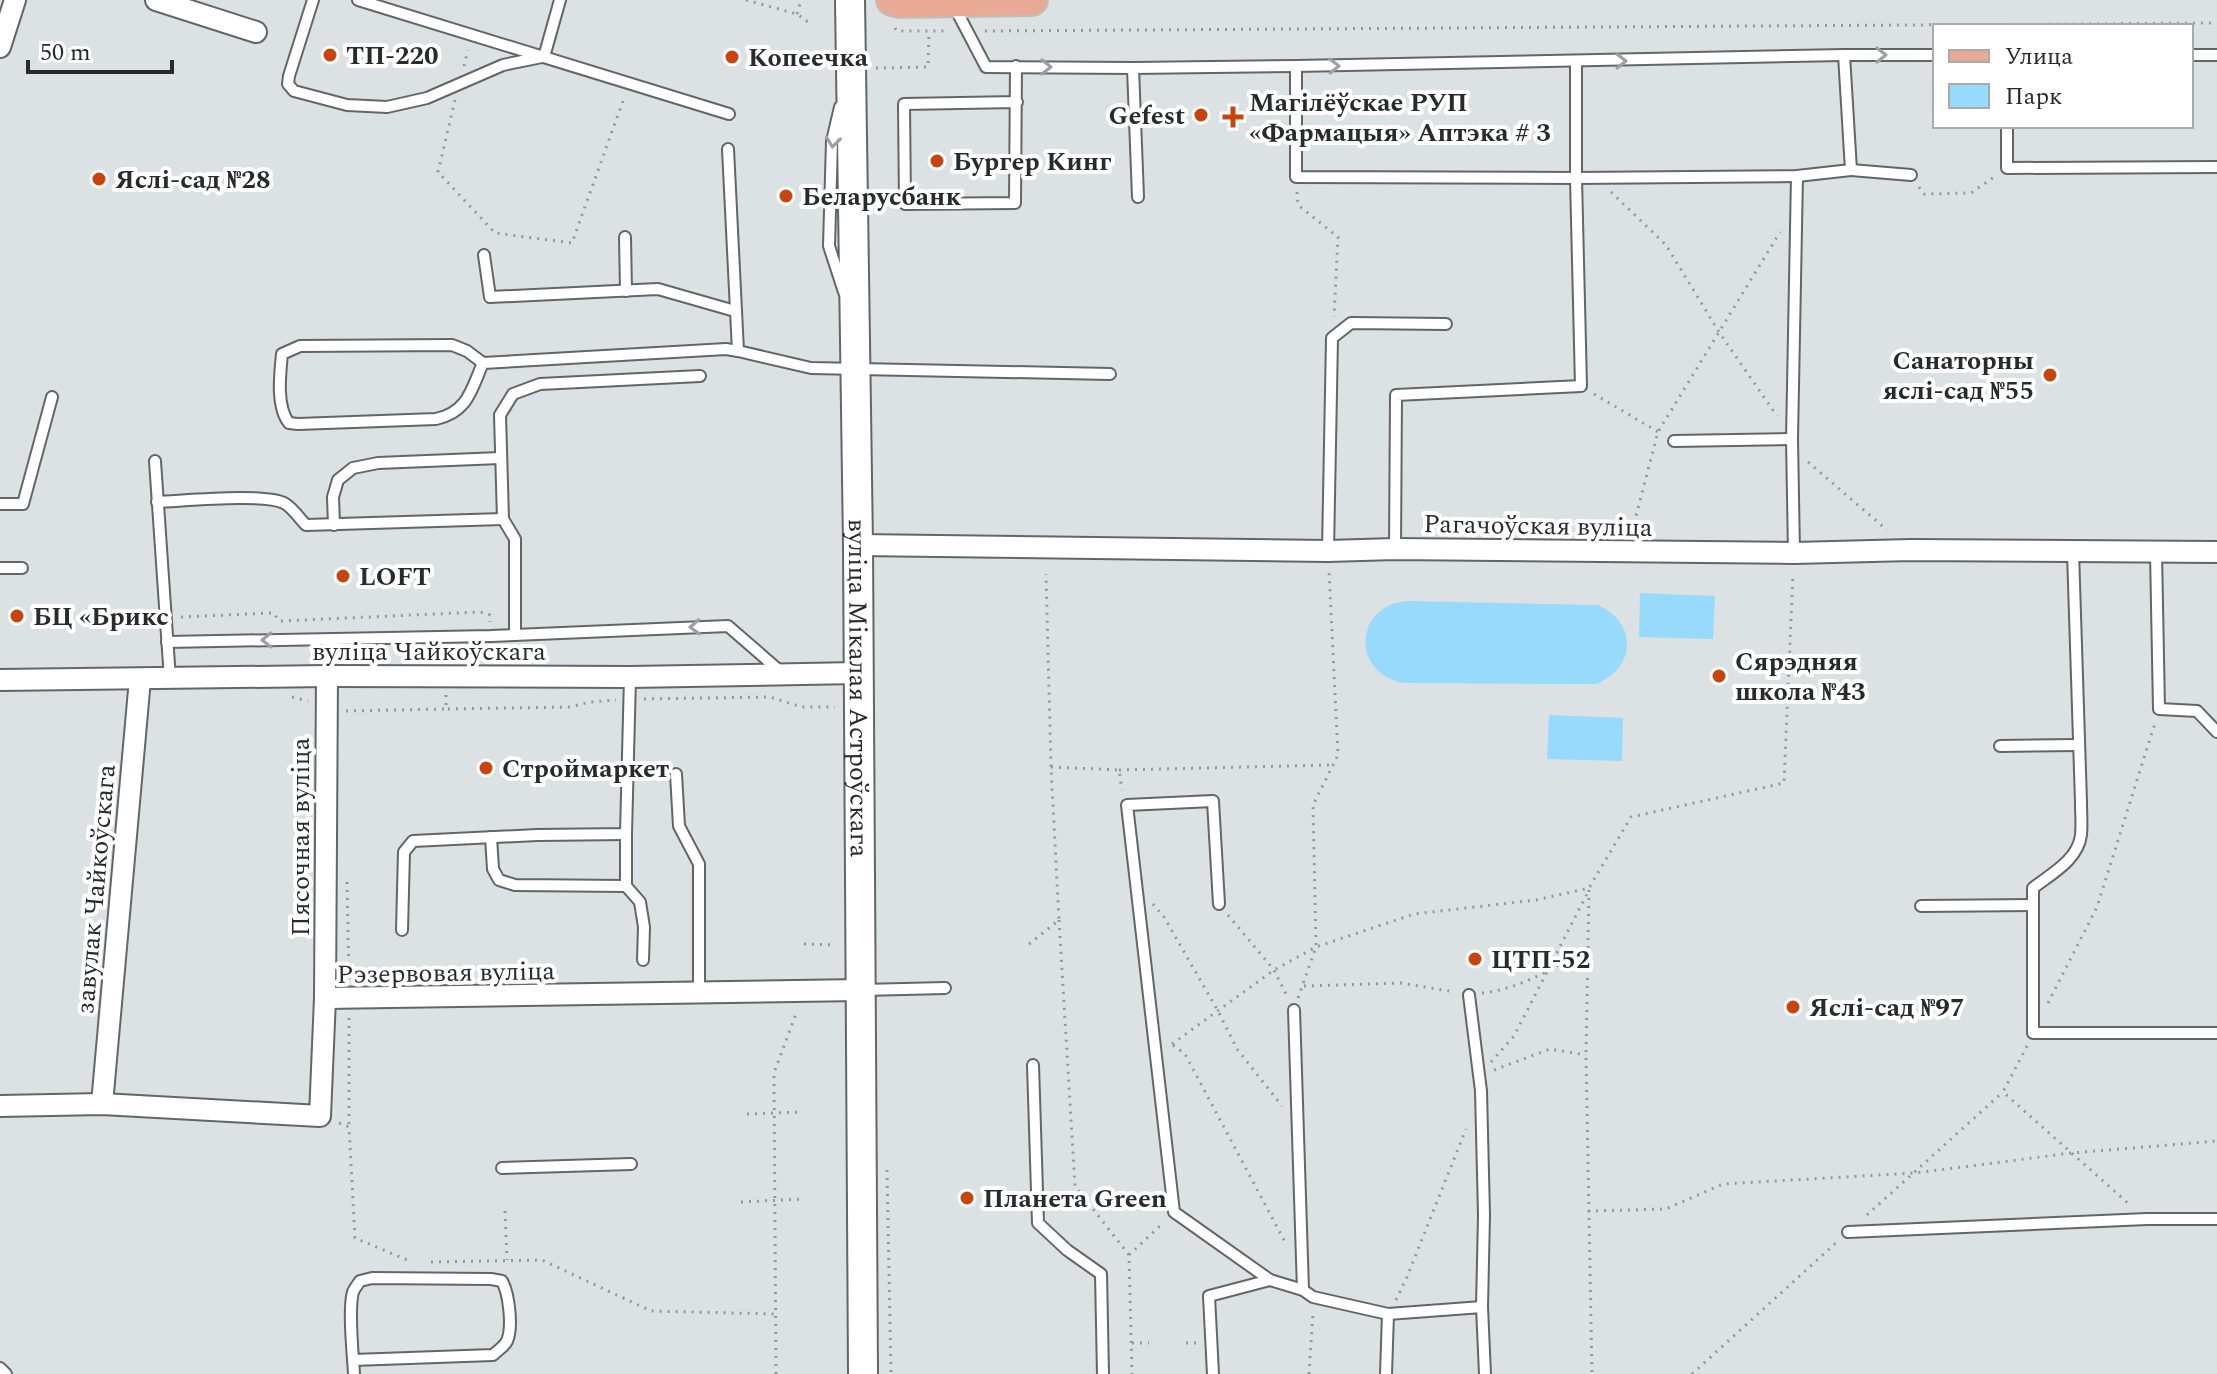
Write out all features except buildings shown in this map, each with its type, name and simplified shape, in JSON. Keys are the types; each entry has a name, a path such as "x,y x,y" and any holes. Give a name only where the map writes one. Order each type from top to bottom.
{"main road":[{"name":"вуліца Мікалая Астроўскага","path":"850,0 858,545 863,1374"},
{"path":"892,0 1032,0"}],"street":[{"path":"0,47 15,0"},
{"path":"156,0 256,32"},
{"name":"Рагачоўская вуліца","path":"858,545 1328,551 2217,552"},
{"name":"вуліца Чайкоўскага","path":"0,680 858,673"},
{"name":"Пясочная вуліца","path":"325,998 327,676"},
{"name":"завулак Чайкоўскага","path":"102,1104 140,679"},
{"name":"Рэзервовая вуліца","path":"320,1116 325,998 860,990"},
{"path":"0,1106 102,1104 320,1116"}],"lane":[{"path":"313,0 288,84 294,91 347,105 387,107 427,98 503,65 544,57"},
{"path":"358,0 729,114"},
{"path":"544,57 560,0"},
{"path":"951,1 986,67 1296,66 1933,55"},
{"path":"1844,55 1851,170"},
{"path":"2193,55 2217,55"},
{"path":"1395,549 1396,395 1581,386 1576,62"},
{"path":"1016,66 1017,102 1015,203 905,204 904,104 1017,102"},
{"path":"1296,66 1296,177 1797,176 1851,170 1911,175"},
{"path":"1133,68 1138,197"},
{"path":"2007,128 2007,168 2217,167"},
{"path":"728,149 738,351"},
{"path":"1794,553 1792,439 1797,176"},
{"path":"625,237 626,291"},
{"path":"484,255 490,297 658,289 735,311"},
{"path":"1328,551 1332,338 1351,323 1446,324"},
{"path":"483,363 459,411 449,416 298,424 289,423 285,418 282,354 300,346 452,345 483,363 726,349 811,368 1110,374"},
{"path":"515,635 515,539 503,519 500,458 500,415 513,394 540,384 700,376"},
{"path":"0,504 23,504 52,397"},
{"path":"1674,441 1792,439"},
{"path":"334,525 333,497 338,480 353,468 378,463 500,458"},
{"path":"155,461 170,679"},
{"path":"157,502 239,498 275,500 287,504 306,525 503,519"},
{"path":"2073,552 2081,837 2067,862 2033,888 2033,1033 2217,1033"},
{"path":"2156,553 2159,709 2197,711 2217,732"},
{"path":"0,568 22,568"},
{"path":"167,642 515,635 728,626 782,674"},
{"path":"630,677 626,886 640,902 644,927 643,960"},
{"path":"2000,746 2079,745"},
{"path":"676,774 679,826 699,864 699,994"},
{"path":"1219,904 1213,801 1127,805 1174,1212 1270,1280 1303,1290 1313,1297 1388,1314 1482,1307"},
{"path":"402,930 404,852 413,841 626,834"},
{"path":"491,837 493,869 499,880 515,885 626,886"},
{"path":"1921,906 2033,905"},
{"path":"860,990 945,988"},
{"path":"1469,995 1481,1091 1485,1374"},
{"path":"1294,1010 1303,1290"},
{"path":"1033,1065 1038,1223 1067,1250 1101,1274 1103,1374"},
{"path":"502,1168 631,1164"},
{"path":"1848,1232 2147,1219 2217,1219"},
{"path":"353,1360 493,1355 506,1344 510,1330 507,1291 502,1281 491,1279 372,1278 360,1281 353,1291 353,1360 354,1374"},
{"path":"1213,1374 1209,1296 1270,1280"},
{"path":"1386,1374 1388,1314"},
{"path":"0,1368 6,1374"}],"path":[{"path":"746,0 797,14 812,25"},
{"path":"797,14 801,0"},
{"path":"2061,24 2217,23"},
{"path":"909,31 1933,25"},
{"path":"472,35 438,172 495,233 572,243 630,83"},
{"path":"1911,175 1924,194 1971,193 2007,168"},
{"path":"1296,177 1298,205 1338,237 1332,338"},
{"path":"1597,178 1666,245 1719,332 1805,459 1911,550"},
{"path":"1627,551 1658,432 1796,205"},
{"path":"1581,386 1674,441"},
{"path":"1294,1010 1316,947 1313,805 1338,755 1328,551"},
{"path":"1479,1075 1514,1036 1589,888 1631,817 1784,783 1794,553"},
{"path":"1046,574 1051,767 1075,1186 1129,1255 1132,1374"},
{"path":"290,697 344,711 446,709"},
{"path":"2147,1219 2003,1092 2097,907 2159,709"},
{"path":"1051,767 1119,770 1333,765"},
{"path":"1119,770 1123,799 1127,805"},
{"path":"347,870 349,1127 355,1238 412,1262"},
{"path":"1136,882 1164,917 1237,1049 1298,1127"},
{"path":"1156,1048 1172,1044 1274,970 1316,947 1414,914 1536,900 1589,888"},
{"path":"1589,888 1586,1055 1592,1374"},
{"path":"1219,904 1274,970 1294,1010"},
{"path":"1029,944 1059,920"},
{"path":"1302,986 1401,983 1469,995 1502,991 1548,971 1588,948"},
{"path":"776,1374 774,1073 804,993"},
{"path":"1172,1044 1185,1054 1302,1274"},
{"path":"1479,1075 1550,1049 1586,1055"},
{"path":"1388,1314 1407,1277 1481,1091"},
{"path":"747,1114 803,1112"},
{"path":"320,1116 349,1127"},
{"path":"1588,1211 1666,1209 1723,1184 1914,1173 2072,1153 2217,1141"},
{"path":"741,1202 804,1199"},
{"path":"505,1211 507,1260"},
{"path":"1129,1255 1174,1212"},
{"path":"428,1262 542,1260 651,1311 776,1314"},
{"path":"1309,1374 1313,1297"},
{"path":"1132,1343 1149,1343"}],"green space":[{"path":"1640,593 1715,596 1713,639 1639,637"},
{"path":"1407,601 1598,605 1620,623 1627,645 1625,657 1609,677 1596,684 1404,683 1387,677 1375,667 1367,654 1365,640 1368,627 1376,615 1389,606"},
{"path":"1549,715 1623,718 1622,761 1547,759"}],"place":[{"name":"ТП-220","path":"330,55"},
{"name":"Копеечка","path":"732,57"},
{"name":"Gefest","path":"1201,115"},
{"name":"Магілёўскае РУП «Фармацыя» Аптэка # 3","path":"1233,117"},
{"name":"Бургер Кинг","path":"937,161"},
{"name":"Яслі-сад №28","path":"99,179"},
{"name":"Беларусбанк","path":"786,196"},
{"name":"Санаторны яслі-сад №55","path":"2050,375"},
{"name":"LOFT","path":"343,576"},
{"name":"БЦ «Брикс","path":"17,616"},
{"name":"Сярэдняя школа №43","path":"1719,676"},
{"name":"Строймаркет","path":"486,768"},
{"name":"ЦТП-52","path":"1475,959"},
{"name":"Яслі-сад №97","path":"1793,1007"},
{"name":"Планета Green","path":"967,1198"}]}
